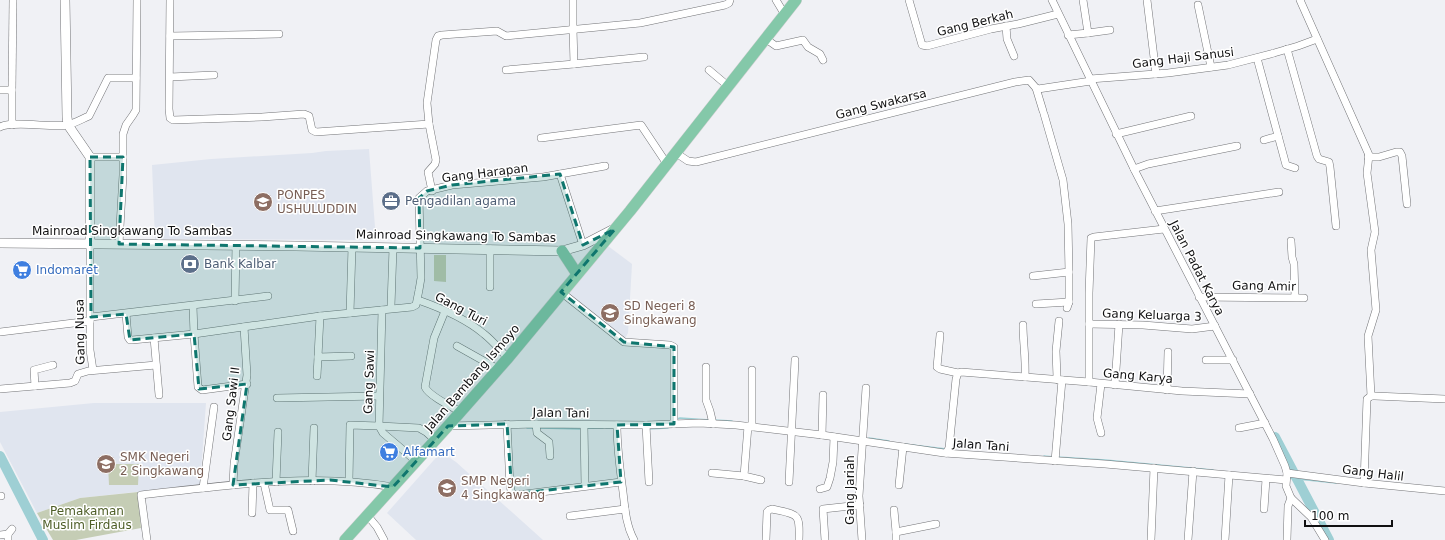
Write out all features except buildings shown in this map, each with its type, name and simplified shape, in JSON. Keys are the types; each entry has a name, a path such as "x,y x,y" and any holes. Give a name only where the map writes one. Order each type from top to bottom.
{"main road":[{"name":"Mainroad Singkawang To Sambas","path":"615,229 667,164 679,155 728,86 770,42 785,15 796,0"},
{"name":"Jalan Bambang Ismoyo","path":"345,540 370,518 394,486 416,461 435,440 452,426 461,412 615,229"},
{"path":"562,251 577,274"}],"street":[{"path":"12,125 13,0"},
{"path":"65,0 67,117 68,125 90,157 90,244"},
{"path":"119,244 123,134 126,125 136,110 137,0"},
{"path":"170,0 170,119 304,114 309,116 312,130 316,132 429,124"},
{"path":"573,0 572,30 574,64"},
{"path":"432,191 428,172 435,164 436,160 429,124 427,103 436,40 438,36 497,31 506,36 625,25 725,5 729,3 730,0"},
{"path":"776,0 785,15"},
{"name":"Gang Berkah","path":"909,0 922,45 927,46 1058,14"},
{"name":"Jalan Padat Karya","path":"1052,0 1058,14 1071,34 1118,133 1158,210 1164,229 1233,360 1284,462 1287,476 1286,486 1291,498"},
{"path":"1084,0 1088,33"},
{"path":"1147,0 1156,74"},
{"path":"1300,0 1368,157 1367,173 1375,232 1371,250 1376,310 1368,336 1371,396"},
{"path":"1198,5 1212,67"},
{"path":"1006,26 1007,39 1014,56"},
{"path":"1071,34 1110,30"},
{"path":"170,36 279,34"},
{"name":"Gang Haji Sanusi","path":"1092,79 1156,74 1212,67 1257,58 1316,39"},
{"path":"770,42 803,40 808,47 820,54 823,60"},
{"path":"1287,49 1317,156 1319,159 1329,162 1336,226"},
{"path":"506,70 644,57"},
{"path":"1257,58 1286,165 1296,168"},
{"path":"709,70 728,86"},
{"path":"170,77 214,75"},
{"path":"0,128 3,126 12,125 68,125 89,116 108,78 136,78"},
{"name":"Gang Swakarsa","path":"679,155 692,161 702,161 1015,82 1029,80 1036,88 1092,79"},
{"path":"1036,88 1063,180 1068,224 1069,272 1068,305 1036,304"},
{"path":"0,90 12,90"},
{"path":"1118,133 1191,116"},
{"path":"541,138 641,125 667,164"},
{"path":"1264,140 1278,136"},
{"path":"1137,168 1163,160 1238,146"},
{"path":"1368,157 1379,157 1400,152 1402,156 1407,204"},
{"path":"90,157 123,157"},
{"name":"Gang Harapan","path":"420,248 419,198 428,192 452,185 507,181 604,166"},
{"path":"560,174 583,245"},
{"path":"1158,210 1279,192"},
{"name":"Mainroad Singkawang To Sambas","path":"0,243 236,245 562,251 583,245 615,229"},
{"path":"1089,382 1091,238 1164,229"},
{"path":"1290,241 1294,264 1295,297"},
{"name":"Gang Nusa","path":"0,390 73,383 78,374 93,370 90,350 90,244"},
{"path":"235,300 236,245"},
{"path":"350,313 352,248"},
{"path":"391,306 393,248"},
{"path":"126,314 128,337 130,340 194,334 320,316 412,307 416,305 418,300 421,278 420,248"},
{"path":"490,250 490,287"},
{"path":"1033,276 1069,272"},
{"path":"561,292 624,342 670,345 674,347 675,422"},
{"path":"0,332 268,296"},
{"name":"Gang Amir","path":"1200,297 1304,298"},
{"name":"Gang Turi","path":"418,300 462,319 485,334 508,358"},
{"path":"193,306 197,379 199,389 202,390 247,384"},
{"name":"Gang Sawi","path":"382,310 379,426 419,428 435,440"},
{"path":"445,311 434,338 425,388 433,395 461,412"},
{"path":"317,376 320,316"},
{"path":"1055,457 1060,380 1057,377 1056,351 1059,321"},
{"name":"Gang Keluarga 3","path":"1089,324 1168,326 1192,329 1214,326"},
{"path":"1114,385 1119,324"},
{"path":"1023,325 1023,343 1026,360 1025,377"},
{"name":"Gang Sawi II","path":"233,485 237,443 247,384 248,365 244,326"},
{"path":"940,335 937,367 958,374 947,451"},
{"path":"154,338 159,395"},
{"path":"457,346 498,369"},
{"path":"1167,390 1168,352"},
{"path":"318,357 351,356"},
{"path":"789,482 795,360"},
{"path":"1206,360 1233,360"},
{"path":"35,386 34,370 53,364"},
{"path":"93,370 156,365"},
{"path":"706,368 706,400 713,424"},
{"path":"744,476 750,426 752,370"},
{"name":"Gang Karya","path":"958,374 961,372 968,372 1167,390 1250,394"},
{"path":"1101,384 1097,418 1101,433"},
{"name":"Gang Jariah","path":"862,540 860,505 862,439 866,388"},
{"path":"822,433 823,395"},
{"path":"277,398 379,396"},
{"path":"1364,483 1367,399 1371,396 1445,399"},
{"path":"203,488 214,407"},
{"name":"Jalan Tani","path":"452,426 507,424 536,427 618,429 675,422 750,426 822,433 834,437 862,439 903,447 1055,457 1266,479 1287,476"},
{"path":"1239,428 1265,423"},
{"path":"507,424 510,486 512,494 517,495 621,482"},
{"path":"349,481 349,426 351,425 379,426 383,433 416,461"},
{"path":"646,425 649,482"},
{"path":"536,427 540,436 548,441 550,456"},
{"path":"312,481 314,428"},
{"path":"584,428 585,486"},
{"path":"618,429 621,482 629,528 634,540"},
{"path":"276,482 278,432"},
{"path":"820,490 827,487 830,478 834,437"},
{"path":"899,485 903,447"},
{"path":"1151,540 1154,468"},
{"path":"1188,540 1193,471"},
{"path":"712,473 744,476 761,480"},
{"path":"1225,540 1229,475"},
{"name":"Gang Halil","path":"1287,476 1299,475 1445,491"},
{"path":"1264,509 1266,479"},
{"path":"147,540 141,495 253,483 276,482 349,481 372,482 394,486"},
{"path":"252,513 253,483"},
{"path":"264,483 270,510 288,510 293,531"},
{"path":"1287,540 1288,506 1291,498 1311,517 1325,540"},
{"path":"825,540 822,509 860,505"},
{"path":"570,516 625,509"},
{"path":"766,540 767,512 772,509 794,514 798,517 800,523 799,540"},
{"path":"894,510 896,540"},
{"path":"370,518 384,540"},
{"path":"896,532 936,524"},
{"path":"0,535 9,534"}],"highlighted area":[{"path":"90,157 123,157 119,244 420,248 419,198 427,191 452,185 560,174 583,245 615,229 561,292 624,342 674,347 674,424 617,425 621,482 512,494 507,424 448,426 393,487 330,480 233,485 247,384 199,389 194,334 130,340 126,314 91,317"}],"shaded area":[{"name":"PONPES USHULUDDIN","path":"369,149 376,240 155,239 152,165 211,159"},
{"name":"SD Negeri 8 Singkawang","path":"608,246 632,264 628,333 624,340 568,293"},
{"name":"SMK Negeri 2 Singkawang","path":"94,403 206,403 200,485 80,498 37,513 0,442 0,412"},
{"name":"SMP Negeri 4 Singkawang","path":"441,452 456,462 543,540 416,540 387,513"}],"green space":[{"path":"434,255 446,255 446,282 434,281"},
{"path":"108,464 139,464 138,485 109,485"},
{"name":"Pemakaman Muslim Firdaus","path":"138,492 141,528 76,540 53,540 37,513 80,498"}],"waterway":[{"path":"677,419 710,420"},
{"path":"714,420 732,421"},
{"path":"527,428 535,428"},
{"path":"538,428 583,429"},
{"path":"586,428 603,428"},
{"path":"606,428 615,428"},
{"path":"648,429 668,428"},
{"path":"1275,437 1329,540"},
{"path":"869,438 889,441"},
{"path":"904,444 946,449"},
{"path":"0,456 43,540"},
{"path":"1044,456 1054,457"},
{"path":"1057,457 1213,470"},
{"path":"1288,478 1336,483"}],"place":[{"name":"Pengadilan agama","path":"391,201"},
{"name":"PONPES USHULUDDIN","path":"263,202"},
{"name":"Bank Kalbar","path":"190,264"},
{"name":"Indomaret","path":"22,270"},
{"name":"SD Negeri 8 Singkawang","path":"610,313"},
{"name":"Alfamart","path":"389,452"},
{"name":"SMK Negeri 2 Singkawang","path":"106,464"},
{"name":"SMP Negeri 4 Singkawang","path":"447,488"}]}
